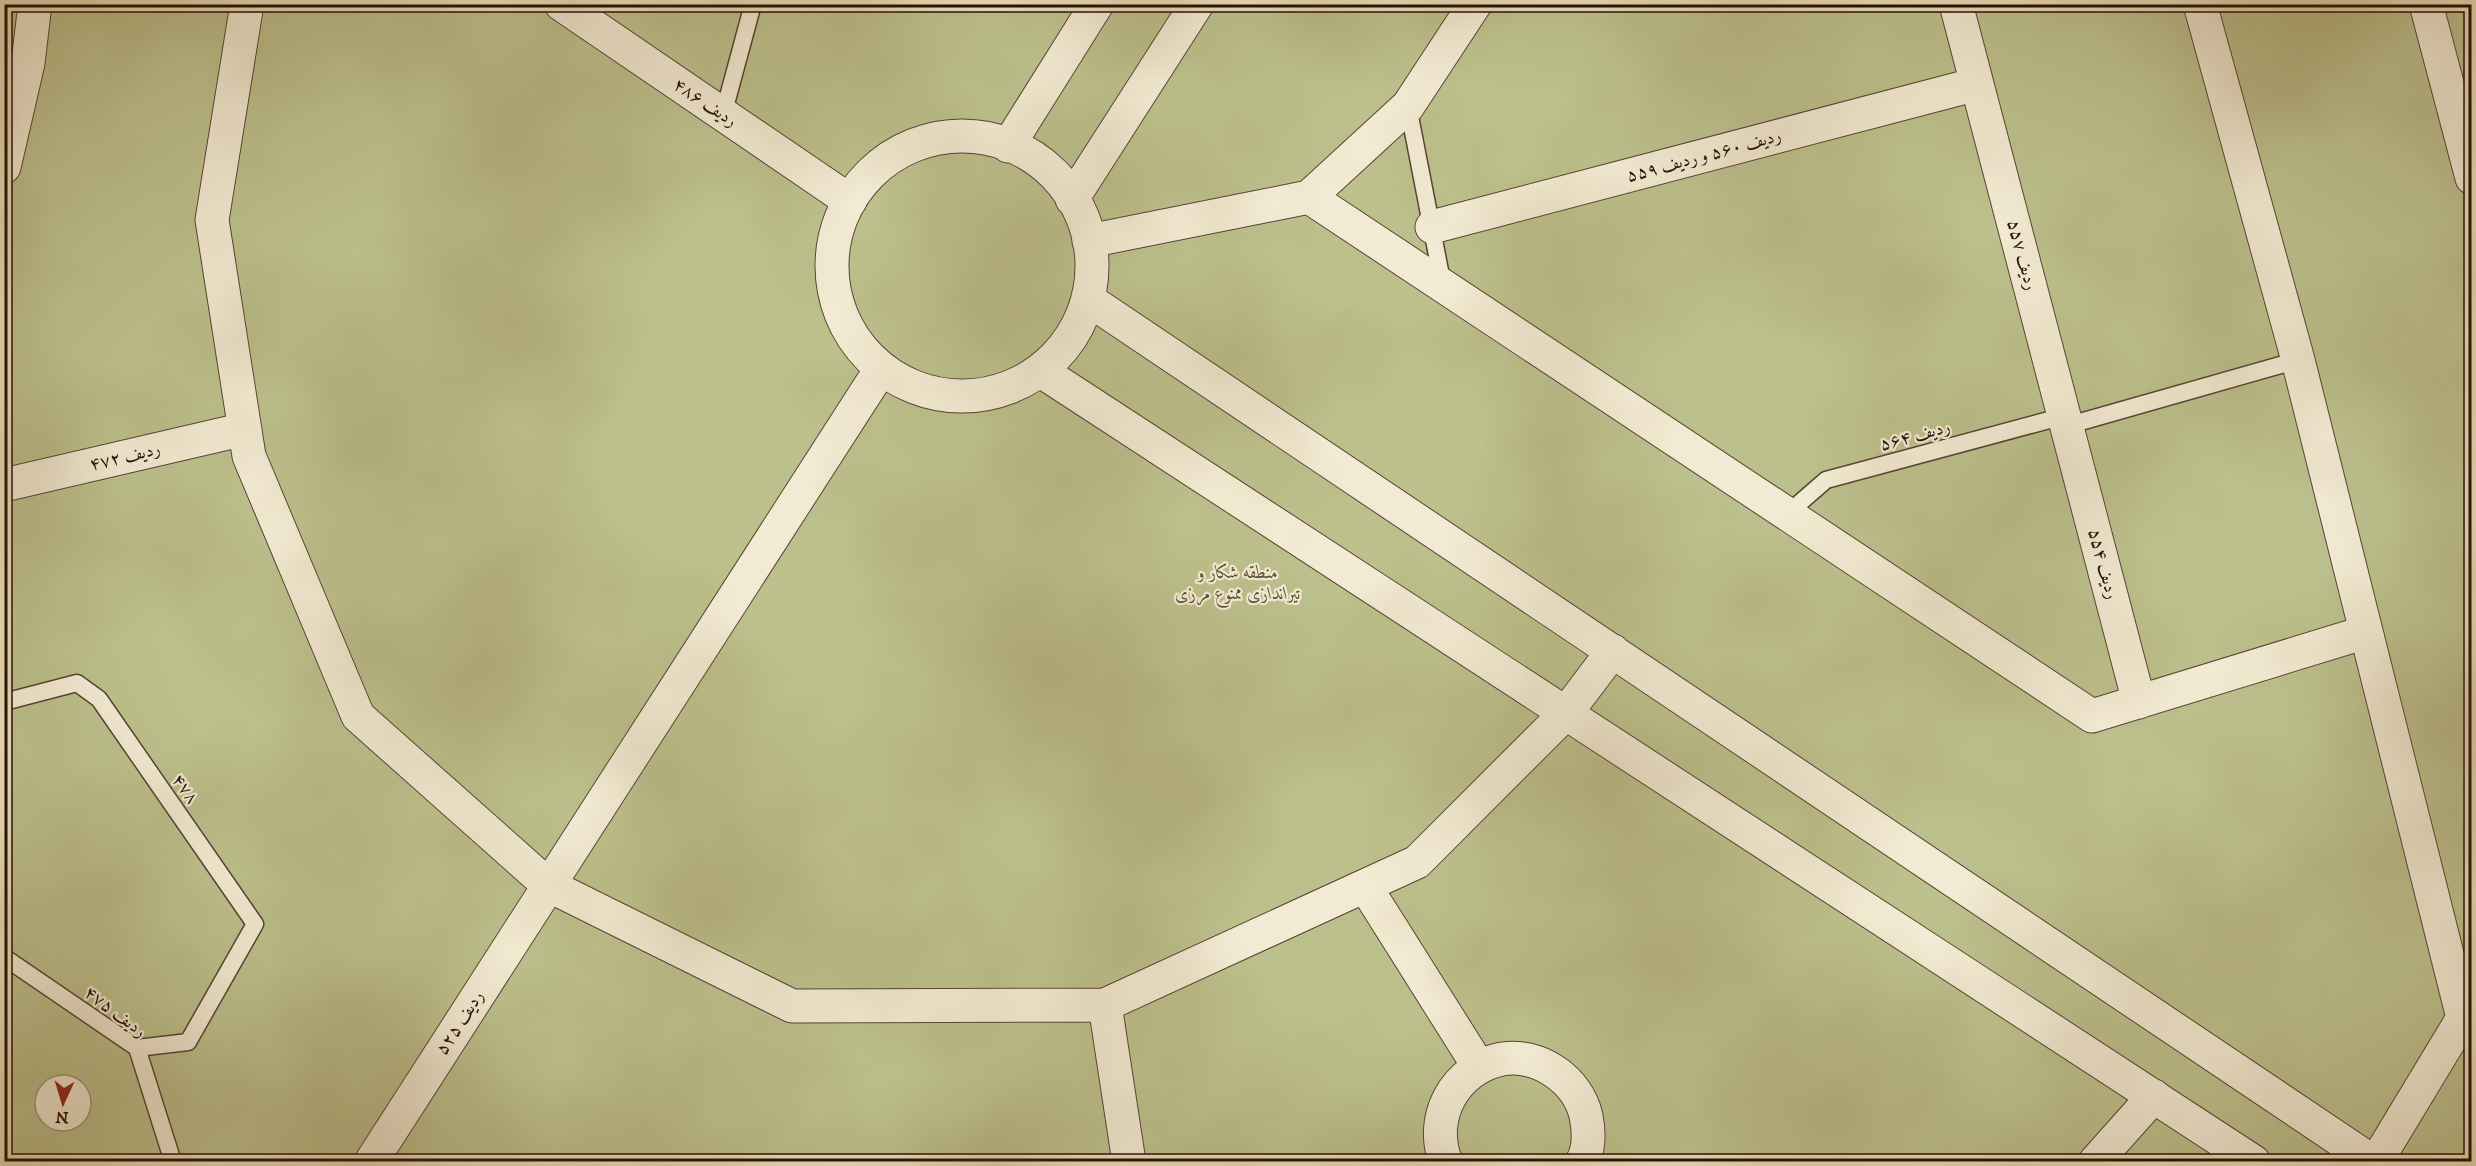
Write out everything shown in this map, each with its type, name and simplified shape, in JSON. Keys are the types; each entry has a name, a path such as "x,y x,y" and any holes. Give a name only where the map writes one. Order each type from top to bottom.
{"street":[{"path":"4,167 16,65 35,4"},
{"path":"247,4 212,220 249,456 358,716 548,885 792,1006 1105,1005 1417,862 1566,713 1613,651"},
{"name":"ردیف ۴۸۶","path":"561,4 850,201"},
{"path":"1008,146 1097,4"},
{"path":"1072,199 1197,4"},
{"path":"1089,241 1309,197 1408,106 1475,4"},
{"name":"ردیف ۵۵۷","path":"1956,4 2065,421"},
{"path":"1089,300 2375,1161 2463,1018 2298,360 2200,4"},
{"path":"2426,4 2472,177"},
{"name":"ردیف ۵۶۰ و ردیف ۵۵۹","path":"1432,228 1977,84"},
{"path":"938,138 982,138 1023,151 1058,178 1072,199 1082,214 1093,256 1089,300 1070,339 1041,371 1003,390 960,397 918,389 880,369 852,337 835,298 831,256 842,215 850,201 865,179 898,152 938,138"},
{"path":"1309,197 2092,716 2366,632"},
{"name":"ردیف ۵۲۵","path":"371,1161 880,369"},
{"path":"1041,371 2254,1161"},
{"name":"ردیف ۵۵۴","path":"2065,421 2139,702"},
{"name":"ردیف ۴۷۲","path":"4,485 245,429"},
{"path":"1365,886 1479,1067"},
{"path":"1105,1005 1129,1161"},
{"path":"1446,1161 1441,1149 1439,1125 1445,1102 1459,1082 1479,1067 1503,1059 1528,1060 1552,1069 1571,1085 1584,1106 1589,1131 1582,1161"},
{"path":"2095,1161 2154,1096"}],"lane":[{"path":"723,115 753,4"},
{"path":"1408,106 1443,287"},
{"name":"ردیف ۵۶۴","path":"1787,514 1826,480 2298,360"},
{"name":"۴۷۸","path":"4,702 76,683 99,699 255,924 188,1042 137,1048"},
{"name":"ردیف ۴۷۵","path":"4,957 137,1048 173,1161"}],"green space":[{"name":"منطقه شکار و تیراندازی ممنوع مرزی","path":"5,5 2471,5 2471,1161 5,1162"}]}
